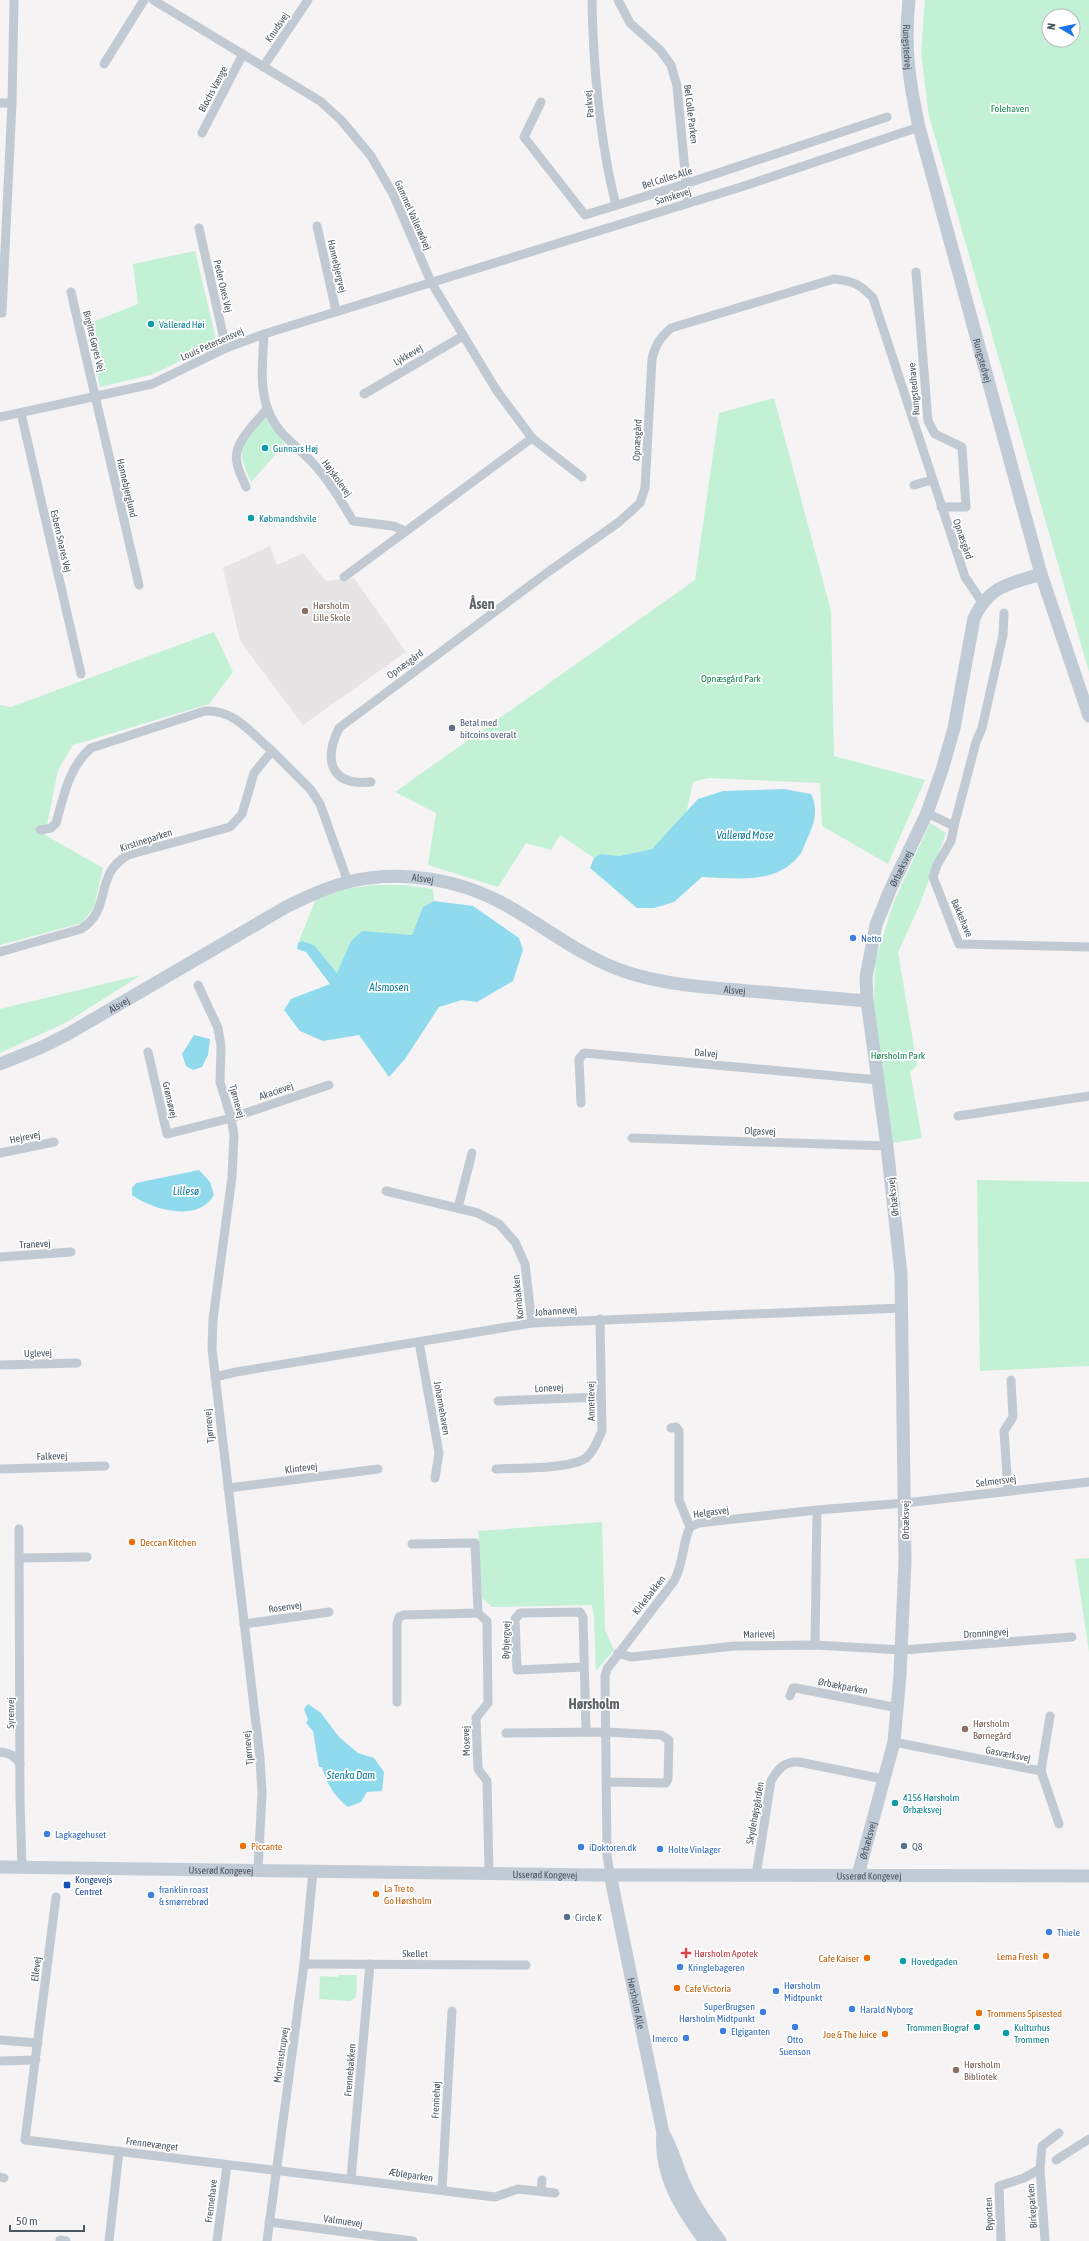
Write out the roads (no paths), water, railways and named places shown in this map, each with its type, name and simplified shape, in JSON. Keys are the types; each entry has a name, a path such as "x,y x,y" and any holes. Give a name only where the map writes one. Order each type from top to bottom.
{"street":[{"path":"0,313 2,313 12,103 14,0"},
{"path":"104,64 144,0"},
{"name":"Gammel Vallerødvej","path":"153,0 320,101 341,120 371,156 393,194 431,282 497,391 532,438 582,477"},
{"name":"Knudsvej","path":"263,67 308,0"},
{"name":"Parkvej","path":"592,0 592,35 607,169 616,205"},
{"name":"Bel Colle Parken","path":"618,0 630,23 660,50 670,65 677,86 688,183 688,203"},
{"name":"Rungstedvej","path":"909,0 906,52 909,82 919,127 1041,574 1089,716"},
{"name":"Blochs Vænge","path":"202,133 244,54"},
{"name":"Bel Colles Alle","path":"541,102 524,137 585,215 688,183 887,117"},
{"path":"0,103 12,103"},
{"name":"Sanskevej","path":"431,282 688,203 919,127"},
{"name":"Hannebjergvej","path":"316,226 336,311"},
{"name":"Peder Oxes Vej","path":"199,228 226,348"},
{"name":"Rungstedhave","path":"916,272 928,421 935,434 962,447 966,507 941,507"},
{"name":"Opnæsgård","path":"371,782 356,784 345,780 336,771 329,757 331,744 338,728 535,582 619,522 640,503 645,488 652,359 655,346 671,328 834,279 850,281 863,288 873,298 965,577 982,602"},
{"name":"Louis Petersensvej","path":"0,417 152,384 226,348 264,334 431,282"},
{"name":"Birgitte Gøyes Vej","path":"71,292 96,396"},
{"name":"Højskolevej","path":"264,334 262,382 268,409 275,424 289,443 310,460 334,489 353,520 393,526 405,530"},
{"name":"Lykkevej","path":"364,394 463,336"},
{"name":"Hannebjerglund","path":"96,396 97,406 139,584"},
{"path":"246,487 236,462 237,452 240,442 268,409"},
{"name":"Esbern Snares Vej","path":"21,413 80,674"},
{"path":"344,577 405,530 532,438"},
{"path":"914,484 932,480"},
{"name":"Ørbæksvej","path":"858,1875 894,1742 902,1650 905,1503 902,1308 898,1238 867,1001 866,977 876,925 890,890 927,812 954,728 974,618 982,602 992,592 1007,585 1041,574"},
{"name":"Bakkehave","path":"1004,613 1003,634 982,728 976,742 951,841 937,865 934,877 959,944 1089,948"},
{"path":"40,830 51,828 56,823 72,771 80,757 91,748 205,711 218,710 231,715 272,751 311,790 320,804 348,882"},
{"name":"Kirstineparken","path":"0,952 82,929 86,926 99,909 108,873 119,861 128,855 230,827 242,814 254,773 272,751"},
{"path":"927,812 954,826"},
{"name":"Alsvej","path":"0,1064 40,1048 68,1034 286,907 313,894 348,882 372,878 404,876 468,888 505,904 608,965 658,981 696,986 867,1001"},
{"name":"Tjørnevej","path":"198,985 218,1028 221,1046 220,1082 231,1118 234,1135 232,1177 213,1319 212,1349 260,1763 262,1793 258,1870"},
{"name":"Grønsøvej","path":"148,1052 167,1134 231,1118"},
{"name":"Dalvej","path":"581,1103 579,1059 584,1053 878,1080"},
{"name":"Akacievej","path":"231,1118 329,1085"},
{"path":"958,1116 1089,1096"},
{"name":"Olgasvej","path":"632,1138 887,1146"},
{"name":"Hejrevej","path":"0,1153 54,1142"},
{"path":"458,1208 472,1153"},
{"name":"Kornbakken","path":"386,1191 458,1208 489,1218 508,1232 515,1242 525,1264 532,1323"},
{"name":"Tranevej","path":"0,1257 71,1252"},
{"name":"Johannevej","path":"215,1377 236,1372 532,1323 600,1319 902,1308"},
{"name":"Annettevej","path":"496,1469 571,1465 586,1458 596,1445 602,1431 600,1319"},
{"name":"Johannehaven","path":"419,1342 439,1453 435,1478"},
{"name":"Uglevej","path":"0,1365 77,1362"},
{"path":"1008,1491 1004,1431 1014,1417 1011,1380"},
{"name":"Lonevej","path":"498,1401 601,1397"},
{"name":"Helgasvej","path":"671,1428 676,1427 679,1431 679,1500 690,1527 699,1523 817,1510 905,1503"},
{"name":"Falkevej","path":"0,1469 105,1466"},
{"name":"Klintevej","path":"228,1488 378,1469"},
{"name":"Selmersvej","path":"905,1503 1089,1482"},
{"path":"815,1645 817,1510"},
{"name":"Kirkebakken","path":"606,1732 605,1676 607,1669 678,1575 681,1569 686,1536 690,1527"},
{"name":"Syrenvej","path":"19,1528 22,1868"},
{"path":"397,1702 397,1624 399,1617 404,1615 478,1612 475,1544 412,1544"},
{"path":"19,1558 87,1557"},
{"name":"Rosenvej","path":"244,1624 329,1612"},
{"name":"Mosevej","path":"478,1612 488,1621 488,1703 476,1718 478,1769 487,1781 489,1873"},
{"name":"Bybjergvej","path":"584,1667 517,1670 515,1619 520,1613 580,1612 582,1616 584,1667 586,1732"},
{"name":"Dronningvej","path":"902,1650 1072,1637"},
{"name":"Marievej","path":"618,1653 631,1658 735,1646 815,1645 902,1650"},
{"name":"Ørbækparken","path":"790,1696 793,1688 796,1688 898,1708"},
{"name":"Gasværksvej","path":"894,1742 1040,1771 1050,1716"},
{"path":"606,1732 608,1782 607,1855 610,1874"},
{"path":"506,1733 606,1732 661,1735 669,1740 668,1778 666,1783 608,1782"},
{"path":"0,1752 10,1753 16,1757 20,1764"},
{"name":"Skydehøjsgården","path":"756,1876 771,1781 776,1771 782,1765 790,1761 799,1762 884,1779"},
{"path":"1040,1771 1059,1824"},
{"name":"Usserød Kongevej","path":"0,1867 756,1876 1089,1876"},
{"name":"Mortenstrupvej","path":"267,2241 304,1964 312,1871"},
{"name":"Hørsholm Alle","path":"610,1874 663,2133 661,2151 666,2171 687,2215 705,2241"},
{"name":"Ellevej","path":"26,2140 56,1897"},
{"name":"Skellet","path":"304,1964 526,1965"},
{"name":"Frennebakken","path":"351,2179 370,1964"},
{"name":"Frennehøj","path":"442,2190 452,2011"},
{"path":"0,2040 38,2043"},
{"path":"0,2061 36,2060"},
{"name":"Hørsholm Alle","path":"663,2133 673,2150 682,2180 691,2199 720,2241"},
{"name":"Birkeparken","path":"1045,2241 1040,2169 1042,2146 1059,2133"},
{"path":"1056,2160 1089,2139"},
{"name":"Frennevænget","path":"26,2140 276,2170"},
{"path":"109,2241 120,2151"},
{"name":"Frennehave","path":"217,2241 227,2164"},
{"name":"Byporten","path":"1001,2241 999,2186 1024,2178 1040,2169"},
{"name":"Æbleparken","path":"276,2170 495,2197 518,2189 555,2193"},
{"path":"541,2191 542,2180"},
{"name":"Valmuevej","path":"269,2222 413,2241"}],"water":[{"name":"Vallerød Mose","path":"784,789 811,794 815,815 811,830 800,855 788,866 778,872 753,878 702,877 674,902 654,908 637,908 590,868 594,858 601,854 619,856 652,849 698,799 723,791"},
{"name":"Alsmosen","path":"434,901 473,906 519,938 523,950 513,981 477,1002 462,1000 439,1007 405,1059 389,1077 359,1035 323,1041 300,1031 284,1010 291,999 330,984 306,952 297,949 298,943 302,941 314,945 337,973 351,941 362,931 412,935 423,907"},
{"path":"194,1035 210,1039 208,1055 202,1067 193,1070 186,1066 182,1054"},
{"name":"Lillesø","path":"199,1170 210,1182 214,1195 207,1204 197,1209 175,1211 163,1209 151,1205 132,1195 132,1188 136,1183"},
{"name":"Stenka Dam","path":"308,1704 321,1713 339,1737 358,1753 374,1758 384,1772 382,1791 367,1792 361,1802 348,1807 339,1799 329,1784 322,1767 319,1767 313,1731 306,1723 308,1720 304,1709"}],"place":[{"name":"Vallerød Høi","path":"151,324"},
{"name":"Gunnars Høj","path":"265,448"},
{"name":"Købmandshvile","path":"251,518"},
{"name":"Hørsholm Lille Skole","path":"305,611"},
{"name":"Betal med bitcoins overalt","path":"452,728"},
{"name":"Netto","path":"853,938"},
{"name":"Deccan Kitchen","path":"132,1542"},
{"name":"Hørsholm Børnegård","path":"965,1729"},
{"name":"4156 Hørsholm Ørbæksvej","path":"895,1803"},
{"name":"Lagkagehuset","path":"47,1834"},
{"name":"Piccante","path":"243,1846"},
{"name":"Q8","path":"904,1846"},
{"name":"iDoktoren.dk","path":"581,1847"},
{"name":"Holte Vinlager","path":"660,1849"},
{"name":"Kongevejs Centret","path":"67,1885"},
{"name":"La Tre to Go Hørsholm","path":"376,1894"},
{"name":"franklin roast & smørrebrød","path":"151,1895"},
{"name":"Circle K","path":"567,1917"},
{"name":"Thiele","path":"1049,1932"},
{"name":"Hørsholm Apotek","path":"686,1953"},
{"name":"Lema Fresh","path":"1046,1956"},
{"name":"Cafe Kaiser","path":"867,1958"},
{"name":"Hovedgaden","path":"903,1961"},
{"name":"Kringlebageren","path":"680,1967"},
{"name":"Cafe Victoria","path":"677,1988"},
{"name":"Hørsholm Midtpunkt","path":"776,1991"},
{"name":"Harald Nyborg","path":"852,2009"},
{"name":"SuperBrugsen Hørsholm Midtpunkt","path":"763,2012"},
{"name":"Trommens Spisested","path":"979,2013"},
{"name":"Otto Suenson","path":"795,2027"},
{"name":"Trommen Biograf","path":"977,2027"},
{"name":"Elgiganten","path":"723,2031"},
{"name":"Kulturhus Trommen","path":"1006,2033"},
{"name":"Joe & The Juice","path":"885,2034"},
{"name":"Imerco","path":"686,2038"},
{"name":"Hørsholm Bibliotek","path":"956,2070"}],"district":[{"name":"Åsen","path":"482,604"},
{"name":"Hørsholm","path":"594,1704"}],"park label":[{"name":"Folehaven","path":"1010,108"},
{"name":"Opnæsgård Park","path":"731,678"},
{"name":"Hørsholm Park","path":"898,1055"}]}
